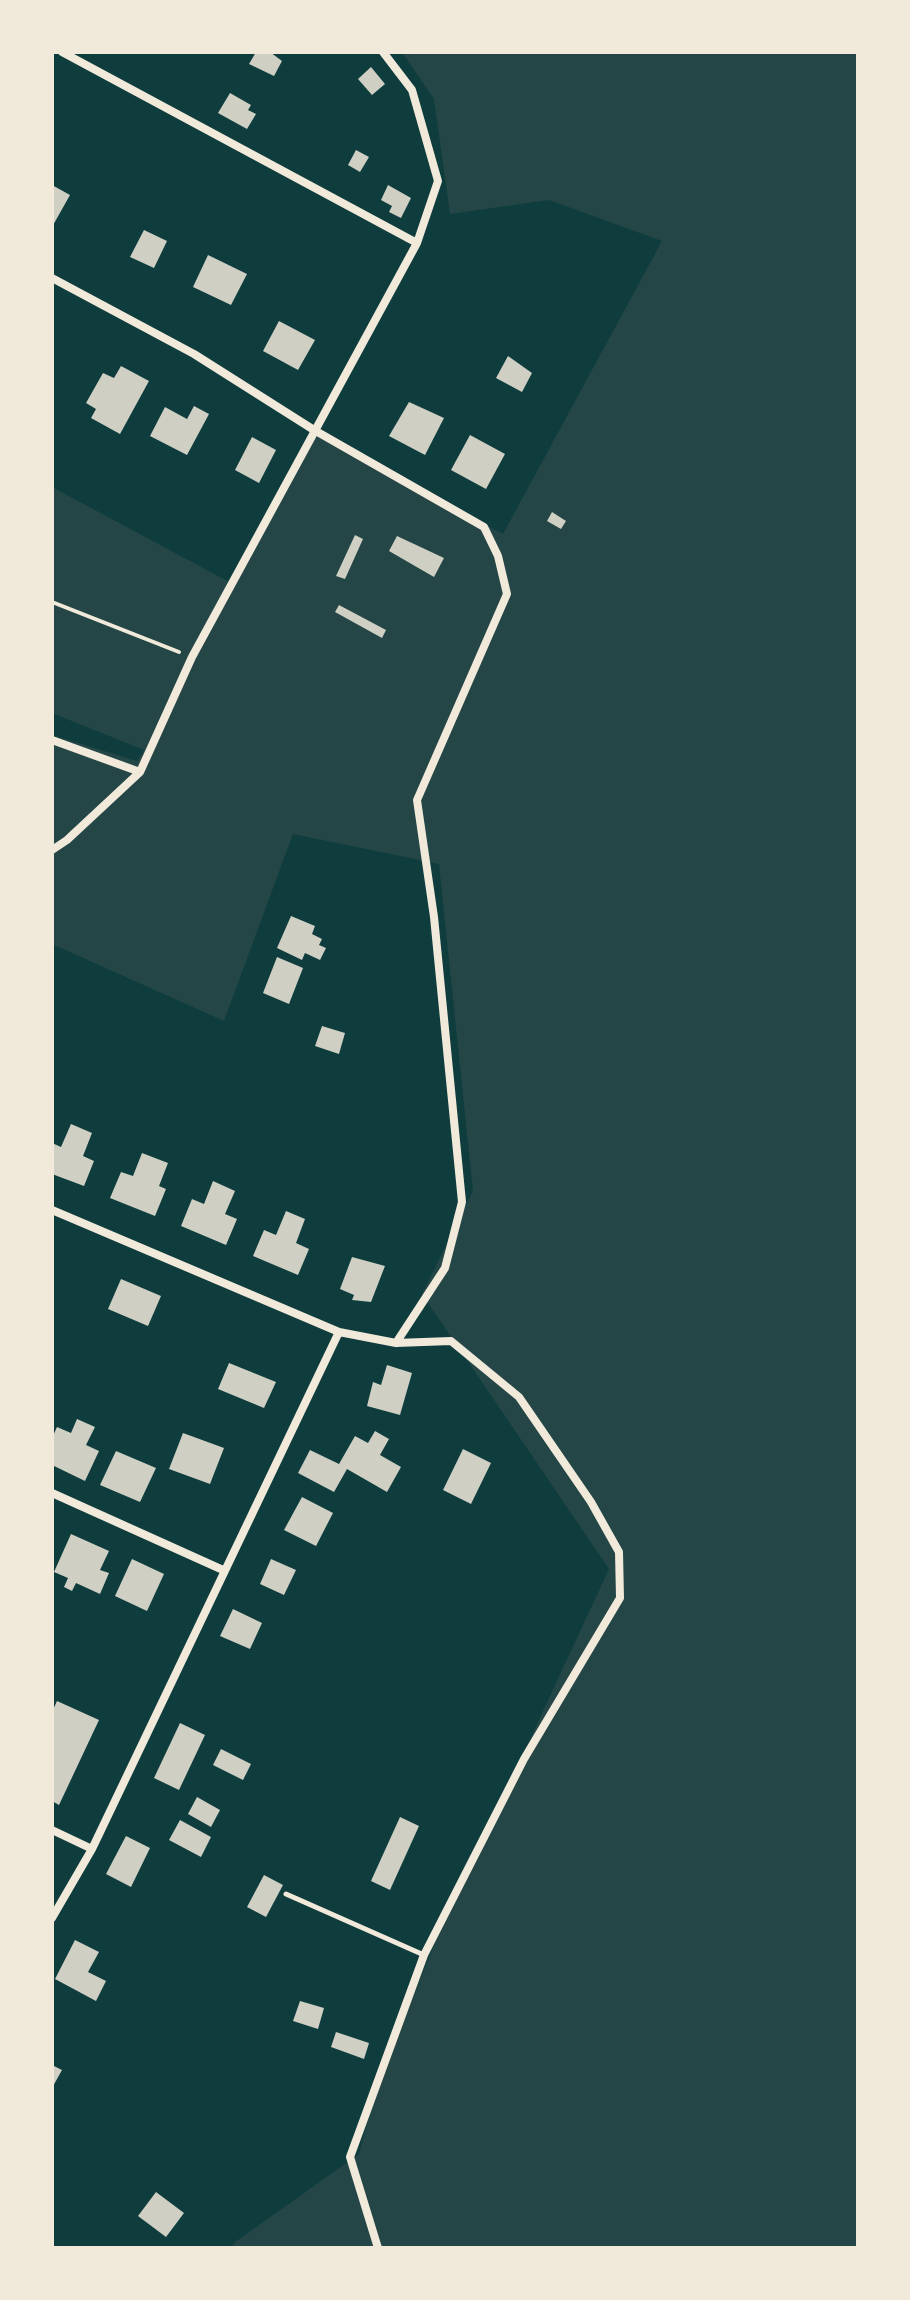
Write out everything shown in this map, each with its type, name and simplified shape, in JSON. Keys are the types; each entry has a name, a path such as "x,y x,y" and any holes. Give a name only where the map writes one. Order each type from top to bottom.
{"street":[{"path":"62,52 417,243"},
{"path":"52,850 67,840 140,772 192,657 417,243 438,181 412,90 383,52"},
{"path":"52,278 194,354 314,430 484,527 498,556 507,594 417,800 434,917 462,1202 445,1268 396,1343"},
{"path":"52,740 140,772"},
{"path":"52,1210 339,1332 396,1343 451,1341 519,1397 591,1502 619,1552 620,1598 524,1759 424,1955 350,2157 378,2248"},
{"path":"52,1918 92,1849 339,1332"},
{"path":"52,1493 223,1570"},
{"path":"52,1830 92,1849"}],"lane":[{"path":"286,1894 424,1955"}],"path":[{"path":"52,602 192,657"}],"shaded area":[{"path":"402,52 858,52 858,2248 231,2248 235,2242 359,2154 378,2082 433,1948 609,1569 422,1294 473,1191 439,864 293,834 224,1021 52,944 52,735 137,761 144,750 52,713 52,487 233,584 314,435 503,534 662,241 549,200 450,214 434,99"}],"building":[{"path":"256,52 270,52 282,61 274,76 249,64"},
{"path":"371,67 385,84 372,95 358,79"},
{"path":"230,93 251,105 248,110 256,114 247,129 218,113"},
{"path":"356,150 369,157 360,172 348,165"},
{"path":"52,185 70,195 52,227"},
{"path":"388,185 411,198 401,218 389,212 392,206 381,200"},
{"path":"144,230 167,241 154,268 130,257"},
{"path":"208,255 247,274 231,305 193,287"},
{"path":"279,321 315,340 298,370 263,351"},
{"path":"508,356 532,373 522,392 496,378"},
{"path":"121,366 149,381 120,434 91,418 96,409 86,403 103,373 114,378"},
{"path":"409,402 444,418 425,455 389,436"},
{"path":"194,406 209,414 187,455 150,436 165,407 187,419"},
{"path":"470,435 505,454 486,489 451,470"},
{"path":"252,437 276,450 259,483 235,470"},
{"path":"552,512 566,521 561,529 547,521"},
{"path":"355,535 363,539 345,579 336,576"},
{"path":"397,536 444,558 434,577 389,551"},
{"path":"339,605 386,630 382,638 335,612"},
{"path":"291,916 315,926 312,934 322,939 319,945 326,948 320,960 305,953 302,960 277,948"},
{"path":"277,957 303,968 289,1004 263,993"},
{"path":"322,1026 345,1033 339,1054 315,1046"},
{"path":"71,1124 92,1133 83,1156 94,1161 84,1186 52,1174 52,1143 61,1147"},
{"path":"142,1153 168,1163 159,1186 166,1189 155,1216 110,1198 121,1172 133,1176"},
{"path":"213,1181 235,1191 225,1214 237,1219 226,1245 181,1226 192,1199 204,1204"},
{"path":"286,1211 305,1219 296,1243 309,1249 298,1275 253,1256 264,1230 276,1235"},
{"path":"352,1257 385,1266 371,1302 352,1300 354,1295 340,1289"},
{"path":"121,1279 161,1296 148,1326 108,1309"},
{"path":"229,1363 276,1382 264,1408 218,1389"},
{"path":"387,1365 412,1373 400,1415 367,1406 373,1382 381,1385"},
{"path":"77,1419 95,1427 86,1445 99,1451 85,1481 52,1465 52,1438 57,1427 71,1433"},
{"path":"375,1431 389,1439 380,1455 401,1467 387,1492 347,1469 334,1492 298,1473 310,1450 339,1464 355,1436 368,1443"},
{"path":"183,1433 224,1448 210,1484 169,1469"},
{"path":"463,1449 491,1463 471,1504 443,1490"},
{"path":"116,1451 156,1468 140,1502 100,1485"},
{"path":"302,1497 333,1513 316,1546 284,1530"},
{"path":"71,1534 109,1551 100,1570 109,1573 100,1594 76,1583 72,1591 64,1587 68,1578 54,1572"},
{"path":"132,1559 164,1574 147,1611 115,1596"},
{"path":"271,1559 296,1570 284,1595 260,1584"},
{"path":"233,1609 262,1623 250,1649 220,1636"},
{"path":"57,1701 99,1720 59,1805 52,1801 52,1712"},
{"path":"180,1723 205,1735 179,1790 154,1778"},
{"path":"221,1749 251,1764 243,1780 213,1765"},
{"path":"197,1797 220,1810 211,1827 188,1814"},
{"path":"400,1817 419,1826 390,1890 371,1881"},
{"path":"180,1820 211,1837 201,1857 169,1840"},
{"path":"126,1836 150,1848 131,1887 106,1874"},
{"path":"264,1875 283,1885 266,1917 247,1907"},
{"path":"75,1940 99,1952 88,1972 106,1981 96,2001 55,1979"},
{"path":"300,2001 324,2008 318,2029 293,2021"},
{"path":"336,2032 369,2043 364,2059 331,2047"},
{"path":"52,2065 62,2070 52,2088"},
{"path":"156,2192 184,2213 166,2237 138,2216"}]}
